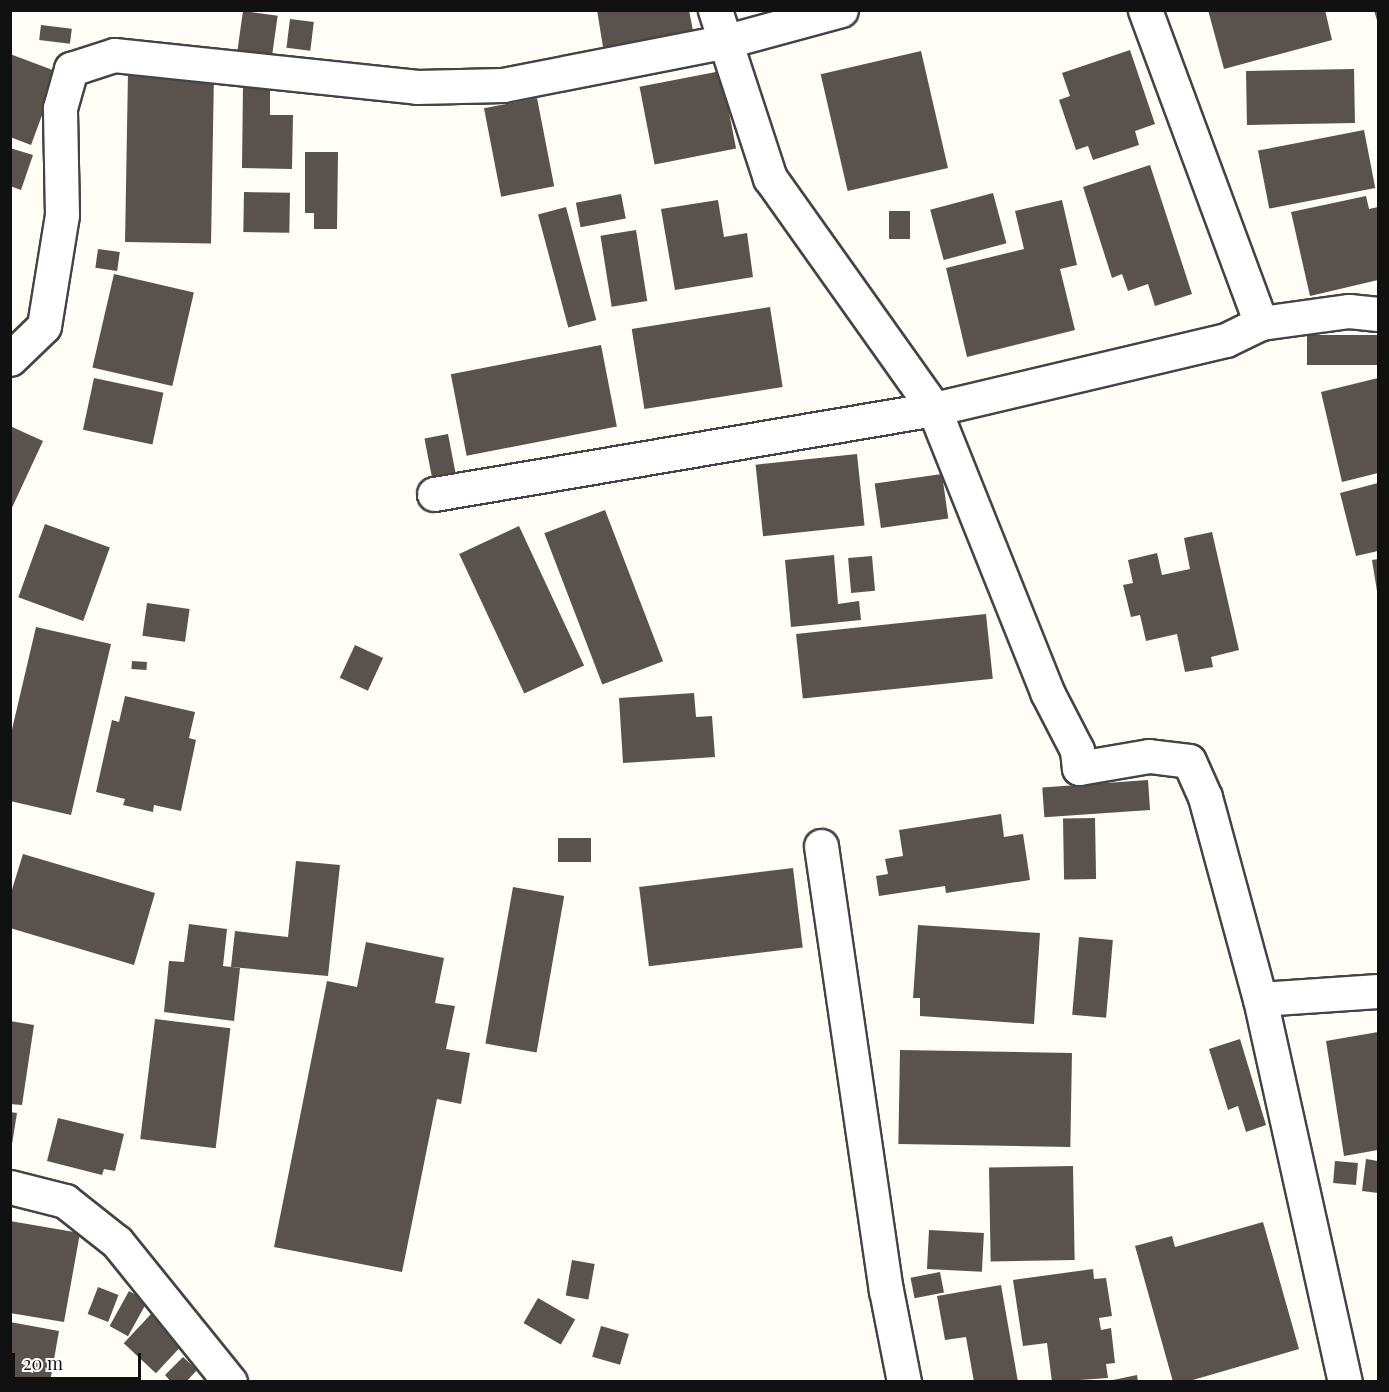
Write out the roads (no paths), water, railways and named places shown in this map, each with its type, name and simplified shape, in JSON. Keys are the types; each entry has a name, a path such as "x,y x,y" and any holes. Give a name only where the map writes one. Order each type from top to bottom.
{"street":[{"path":"715,10 728,41 770,178 933,409 1047,692 1077,750 1079,768 1149,756 1189,761 1205,797 1260,999 1345,1382"},
{"path":"10,359 44,326 62,215 60,108 71,69 114,55 417,87 503,85 728,41 841,10"},
{"path":"1145,10 1261,323"},
{"path":"435,494 933,409 1226,340 1261,323 1349,311 1378,314"},
{"path":"821,846 886,1290 904,1382"},
{"path":"1260,999 1378,991"},
{"path":"10,1187 65,1201 117,1242 230,1382"}]}
